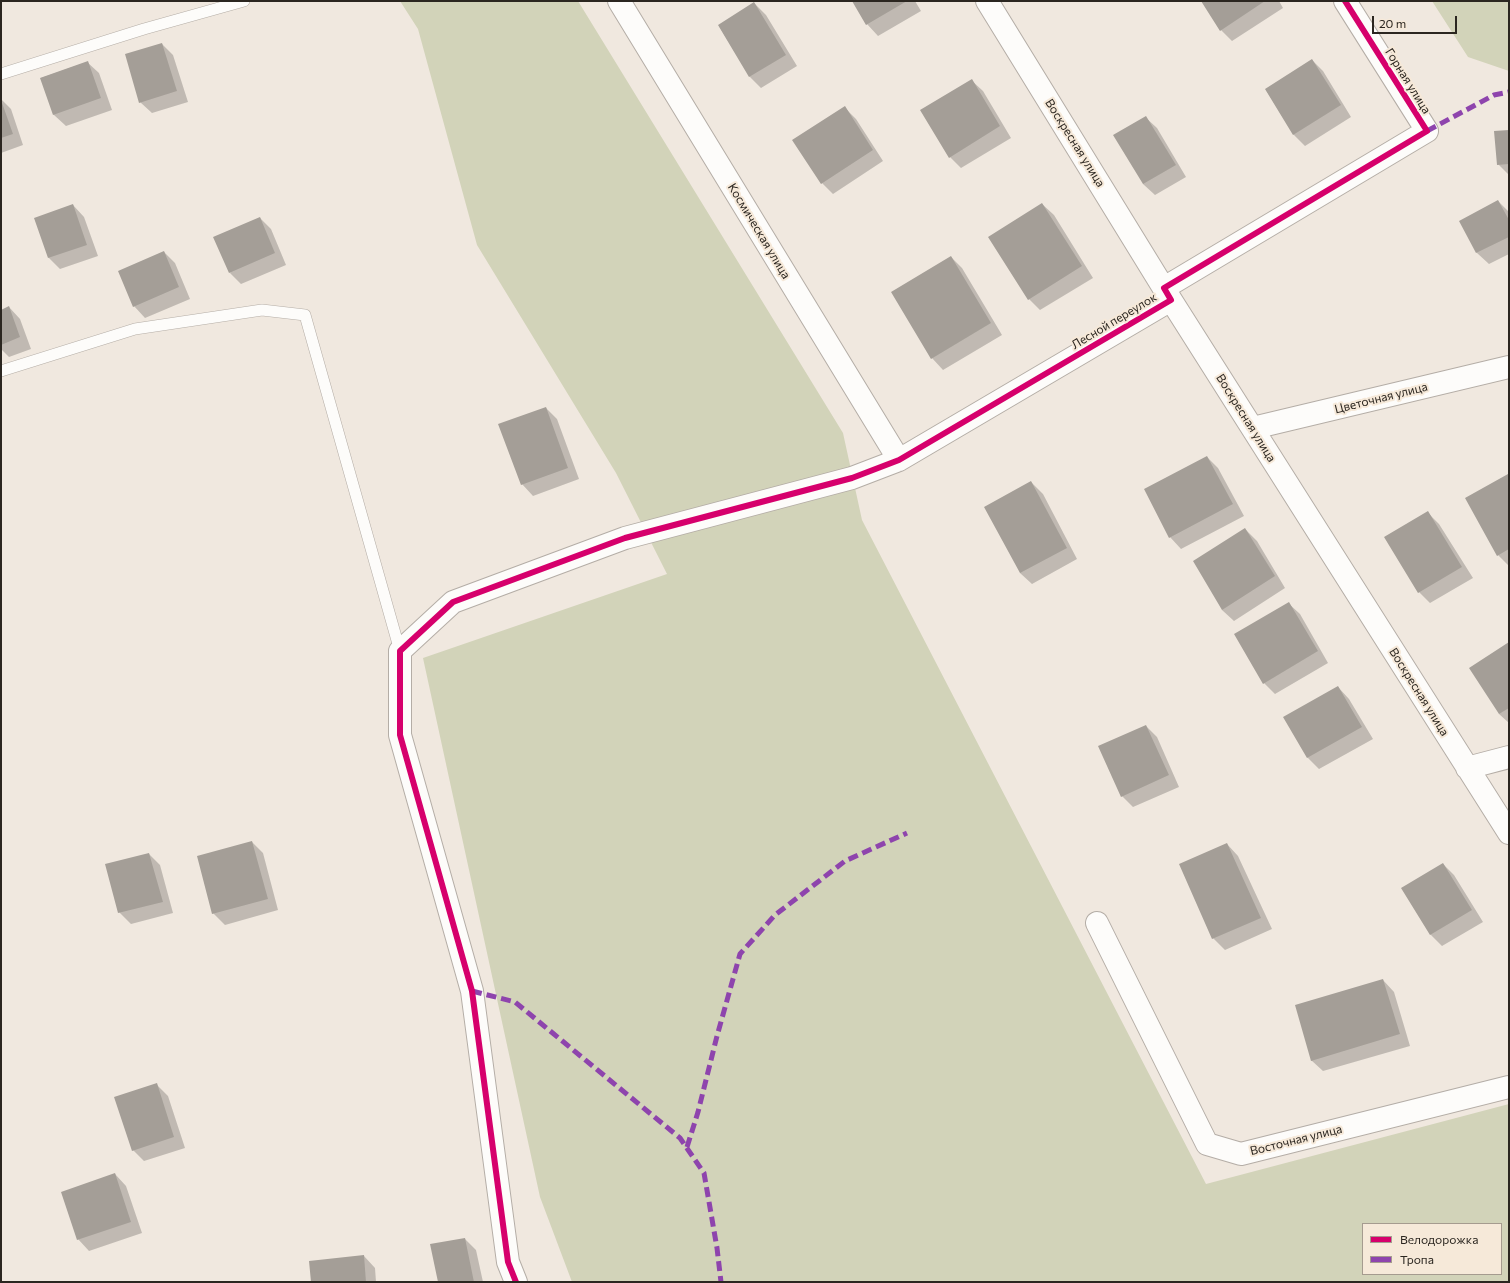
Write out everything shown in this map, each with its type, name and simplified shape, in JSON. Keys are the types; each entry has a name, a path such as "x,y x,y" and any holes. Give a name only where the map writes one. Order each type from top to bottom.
{"street":[{"name":"Космическая улица","path":"619,1 899,460"},
{"name":"Воскресная улица","path":"987,1 1168,294 1509,833"},
{"name":"Горная улица","path":"1345,1 1427,131"},
{"name":"Лесной переулок","path":"400,651 453,602 625,538 852,478 899,460 1168,294 1427,131"},
{"name":"Цветочная улица","path":"1253,428 1509,367"},
{"path":"400,651 400,734 472,991 508,1262 516,1282"},
{"path":"1467,768 1509,757"},
{"name":"Восточная улица","path":"1097,923 1207,1144 1241,1154 1509,1087"}],"lane":[{"path":"1,74 144,28 244,1"},
{"path":"1,371 135,329 262,310 305,315 400,651"}],"green space":[{"path":"400,1 578,1 843,433 862,520 1206,1184 1509,1104 1509,1282 572,1282 540,1197 423,658 667,574 616,473 477,245 418,29"},
{"path":"1432,1 1509,1 1509,71 1468,57"}],"building":[{"path":"852,1 907,1 866,25"},
{"path":"1201,1 1265,1 1220,31"},
{"path":"754,2 786,55 749,77 718,25"},
{"path":"162,43 177,91 139,103 125,54"},
{"path":"1312,59 1341,105 1293,135 1265,89"},
{"path":"88,61 101,98 53,115 40,78"},
{"path":"972,79 1000,126 949,158 920,110"},
{"path":"1,100 13,134 1,138"},
{"path":"845,106 873,150 821,184 792,140"},
{"path":"1146,116 1176,165 1143,184 1113,135"},
{"path":"1509,130 1509,164 1497,165 1494,131"},
{"path":"1498,200 1509,220 1509,237 1476,253 1459,221"},
{"path":"1042,203 1082,266 1028,300 988,237"},
{"path":"73,204 87,245 48,258 34,218"},
{"path":"260,217 275,253 229,273 213,237"},
{"path":"164,251 179,287 133,307 118,271"},
{"path":"951,256 991,323 931,359 891,292"},
{"path":"9,306 20,337 1,345 1,310"},
{"path":"546,407 568,468 521,485 498,424"},
{"path":"1207,456 1233,504 1169,538 1144,489"},
{"path":"1508,474 1509,549 1497,556 1465,498"},
{"path":"1031,481 1067,548 1020,573 984,507"},
{"path":"1428,511 1462,567 1418,593 1384,537"},
{"path":"1245,528 1275,576 1222,610 1193,561"},
{"path":"1289,602 1318,651 1263,684 1234,634"},
{"path":"1509,642 1509,708 1499,714 1469,668"},
{"path":"1338,686 1362,727 1307,758 1283,717"},
{"path":"1146,725 1169,775 1121,797 1098,746"},
{"path":"252,841 268,899 212,914 197,856"},
{"path":"1227,843 1261,918 1212,939 1179,864"},
{"path":"149,853 163,902 118,913 105,864"},
{"path":"1443,863 1472,910 1430,935 1401,888"},
{"path":"1383,979 1400,1034 1311,1061 1295,1005"},
{"path":"157,1083 174,1137 132,1151 114,1097"},
{"path":"115,1173 131,1222 77,1240 61,1192"},
{"path":"465,1238 474,1282 438,1282 430,1244"},
{"path":"364,1255 366,1282 311,1282 309,1261"}],"marked path":[{"path":"1427,131 1494,95 1509,92"},
{"path":"687,1147 698,1112 740,954 775,915 845,861 907,833"},
{"path":"472,991 515,1002 680,1138 704,1173 717,1248 721,1282"}],"cycle path":[{"path":"516,1282 508,1262 472,991 400,735 400,651 453,602 625,538 852,478 899,460 1171,300 1164,288 1427,131 1345,1"}]}
